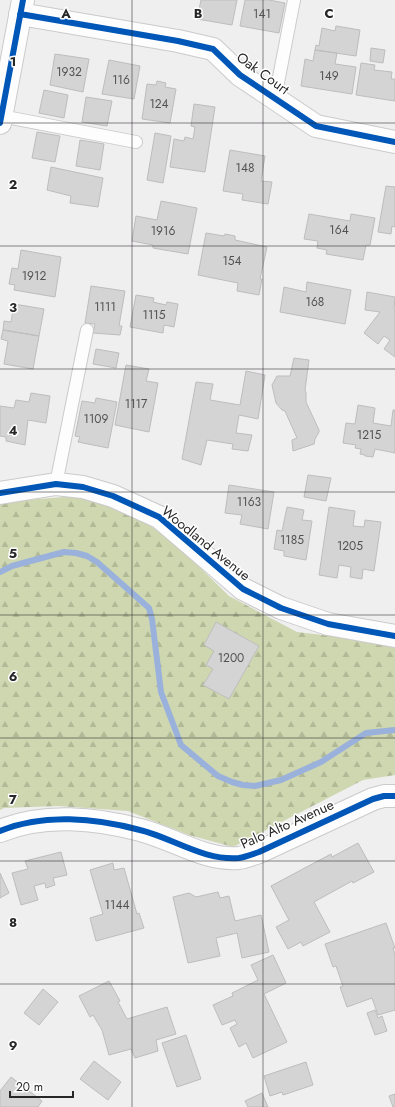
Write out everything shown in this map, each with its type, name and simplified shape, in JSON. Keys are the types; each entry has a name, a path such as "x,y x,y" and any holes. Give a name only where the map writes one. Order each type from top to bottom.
{"street":[{"name":"Oak Court","path":"21,7 213,49 240,75 316,126 395,142"},
{"path":"1,120 21,7"},
{"name":"Woodland Avenue","path":"0,493 56,484 83,487 113,496 159,517 243,589 281,608 328,624 395,636"},
{"name":"Palo Alto Avenue","path":"0,831 12,826 44,820 105,822 140,830 220,858 239,858 259,852 373,798 395,796"}],"lane":[{"path":"275,98 294,0"},
{"path":"1,120 136,142"},
{"path":"56,484 87,330"}],"green space":[{"path":"77,496 136,516 174,542 229,596 297,632 374,641 395,645 395,775 363,780 233,847 189,835 128,811 58,806 4,808 0,810 0,502"}],"building":[{"path":"201,0 237,0 232,25 197,19"},
{"path":"245,0 269,0 285,3 279,33 240,26"},
{"path":"336,26 360,30 356,56 315,50 316,45 319,46 322,28 335,31"},
{"path":"371,48 385,50 383,63 370,61"},
{"path":"315,50 337,53 335,64 356,67 352,94 301,86 305,59 313,61"},
{"path":"55,54 89,59 83,92 50,85"},
{"path":"109,60 140,66 134,99 102,94"},
{"path":"361,63 375,65 374,70 392,72 391,79 395,79 395,101 356,95"},
{"path":"157,81 166,83 165,87 176,89 170,123 142,119 147,84 156,85"},
{"path":"44,90 68,95 64,118 39,113"},
{"path":"86,97 112,101 107,126 82,122"},
{"path":"194,104 215,107 205,172 170,167 174,139 184,141 185,137 193,139 195,127 191,126"},
{"path":"37,132 60,136 55,162 32,158"},
{"path":"155,133 171,136 163,183 147,180"},
{"path":"80,140 104,144 100,170 76,166"},
{"path":"230,150 265,156 261,181 272,182 268,204 242,200 243,194 223,191"},
{"path":"51,167 103,178 98,207 70,203 71,196 47,190"},
{"path":"386,186 395,187 395,227 392,226 391,234 378,232"},
{"path":"161,201 197,208 188,254 153,248 153,245 132,241 136,216 157,220"},
{"path":"309,214 350,221 351,214 375,218 370,245 366,245 363,260 326,254 327,250 317,248 318,241 304,239"},
{"path":"206,233 235,236 235,240 267,247 260,279 262,279 259,295 237,291 238,283 198,275"},
{"path":"21,250 61,257 55,297 14,290 15,285 9,284 12,268 18,269"},
{"path":"307,282 351,290 345,324 280,312 284,287 306,292"},
{"path":"91,286 125,291 119,326 122,326 120,335 93,333 95,324 85,323"},
{"path":"367,292 395,297 395,357 384,349 390,340 384,336 378,344 364,333 380,312 365,310"},
{"path":"136,295 154,298 153,302 166,305 167,302 178,304 174,327 164,325 163,333 130,327"},
{"path":"14,304 44,309 39,336 3,330 4,321 11,322"},
{"path":"3,330 39,336 33,369 4,364 8,341 1,339"},
{"path":"96,349 119,353 116,368 93,364"},
{"path":"294,358 309,360 305,390 306,402 319,432 314,444 293,451 292,440 297,438 285,411 282,410 276,403 272,385 277,376 290,376"},
{"path":"126,365 149,369 146,381 158,383 149,432 115,425"},
{"path":"246,371 265,375 258,419 239,415 236,433 252,435 248,451 232,449 233,444 207,440 201,465 182,459 196,382 213,384 210,400 240,405"},
{"path":"31,393 50,396 46,423 28,420 25,445 6,441 6,437 0,436 0,406 14,408 16,400 29,402"},
{"path":"96,398 117,402 108,448 78,442 80,437 75,436 82,401 95,403"},
{"path":"358,405 375,408 373,423 391,426 393,410 395,410 395,453 375,449 373,457 365,456 360,454 361,449 355,448 356,445 343,443 346,423 355,424"},
{"path":"308,475 331,478 326,501 304,497"},
{"path":"229,485 274,492 268,529 240,524 242,515 225,513"},
{"path":"287,507 304,510 302,520 312,521 306,560 284,556 284,551 274,549 277,530 282,531"},
{"path":"329,507 355,511 353,526 364,527 365,520 381,522 374,571 363,569 362,579 350,577 351,567 339,565 337,578 319,575"},
{"path":"216,622 259,646 229,699 203,685 213,669 206,665 214,651 204,645"},
{"path":"358,843 374,872 353,883 352,881 314,902 330,932 303,946 301,942 288,949 276,927 289,920 271,886 331,854 332,857"},
{"path":"61,852 67,875 53,878 55,885 46,888 45,883 34,886 38,900 21,905 12,873 28,869 25,861"},
{"path":"113,863 114,870 124,868 137,914 139,913 144,928 96,941 90,918 103,914 90,870"},
{"path":"0,873 9,893 0,898"},
{"path":"218,892 220,898 229,896 235,921 261,915 269,952 242,958 237,933 216,938 220,956 188,963 173,897 189,893 196,897"},
{"path":"386,923 395,948 393,948 395,955 395,1010 378,1015 372,998 347,1007 340,987 343,986 336,966 333,967 325,944"},
{"path":"273,955 286,983 264,994 287,1042 253,1058 246,1043 239,1047 230,1028 237,1024 235,1020 222,1025 213,1005 233,996 232,993 258,980 251,965"},
{"path":"109,981 120,1001 118,1002 127,1019 167,1007 176,1034 156,1040 158,1051 135,1058 131,1049 109,1055 102,1030 93,1015 90,1017 79,996"},
{"path":"43,989 58,1002 39,1025 24,1013"},
{"path":"375,1010 378,1018 382,1016 387,1031 375,1035 367,1013"},
{"path":"186,1035 201,1079 177,1087 162,1043"},
{"path":"94,1061 121,1082 108,1100 80,1079"},
{"path":"306,1062 313,1085 283,1095 282,1092 270,1096 264,1076"},
{"path":"11,1077 42,1101 38,1107 0,1107 0,1091"},
{"path":"262,1093 268,1107 248,1107 245,1101"},
{"path":"395,1094 395,1107 393,1107 389,1096"}],"waterway":[{"path":"0,572 12,566 64,552 76,553 87,556 97,562 149,608 152,619 161,692 181,745 218,776 232,782 255,786 281,780 321,762 366,733 395,730"}],"cycle path":[{"path":"0,123 23,0"},
{"path":"20,14 178,41 213,49 240,75 316,126 395,142"},
{"path":"0,493 56,484 83,487 113,496 159,517 243,589 281,608 328,624 395,636"},
{"path":"0,831 17,825 34,822 70,819 88,820 140,830 201,853 226,858 239,858 259,852 373,799 384,796 395,796"}]}
